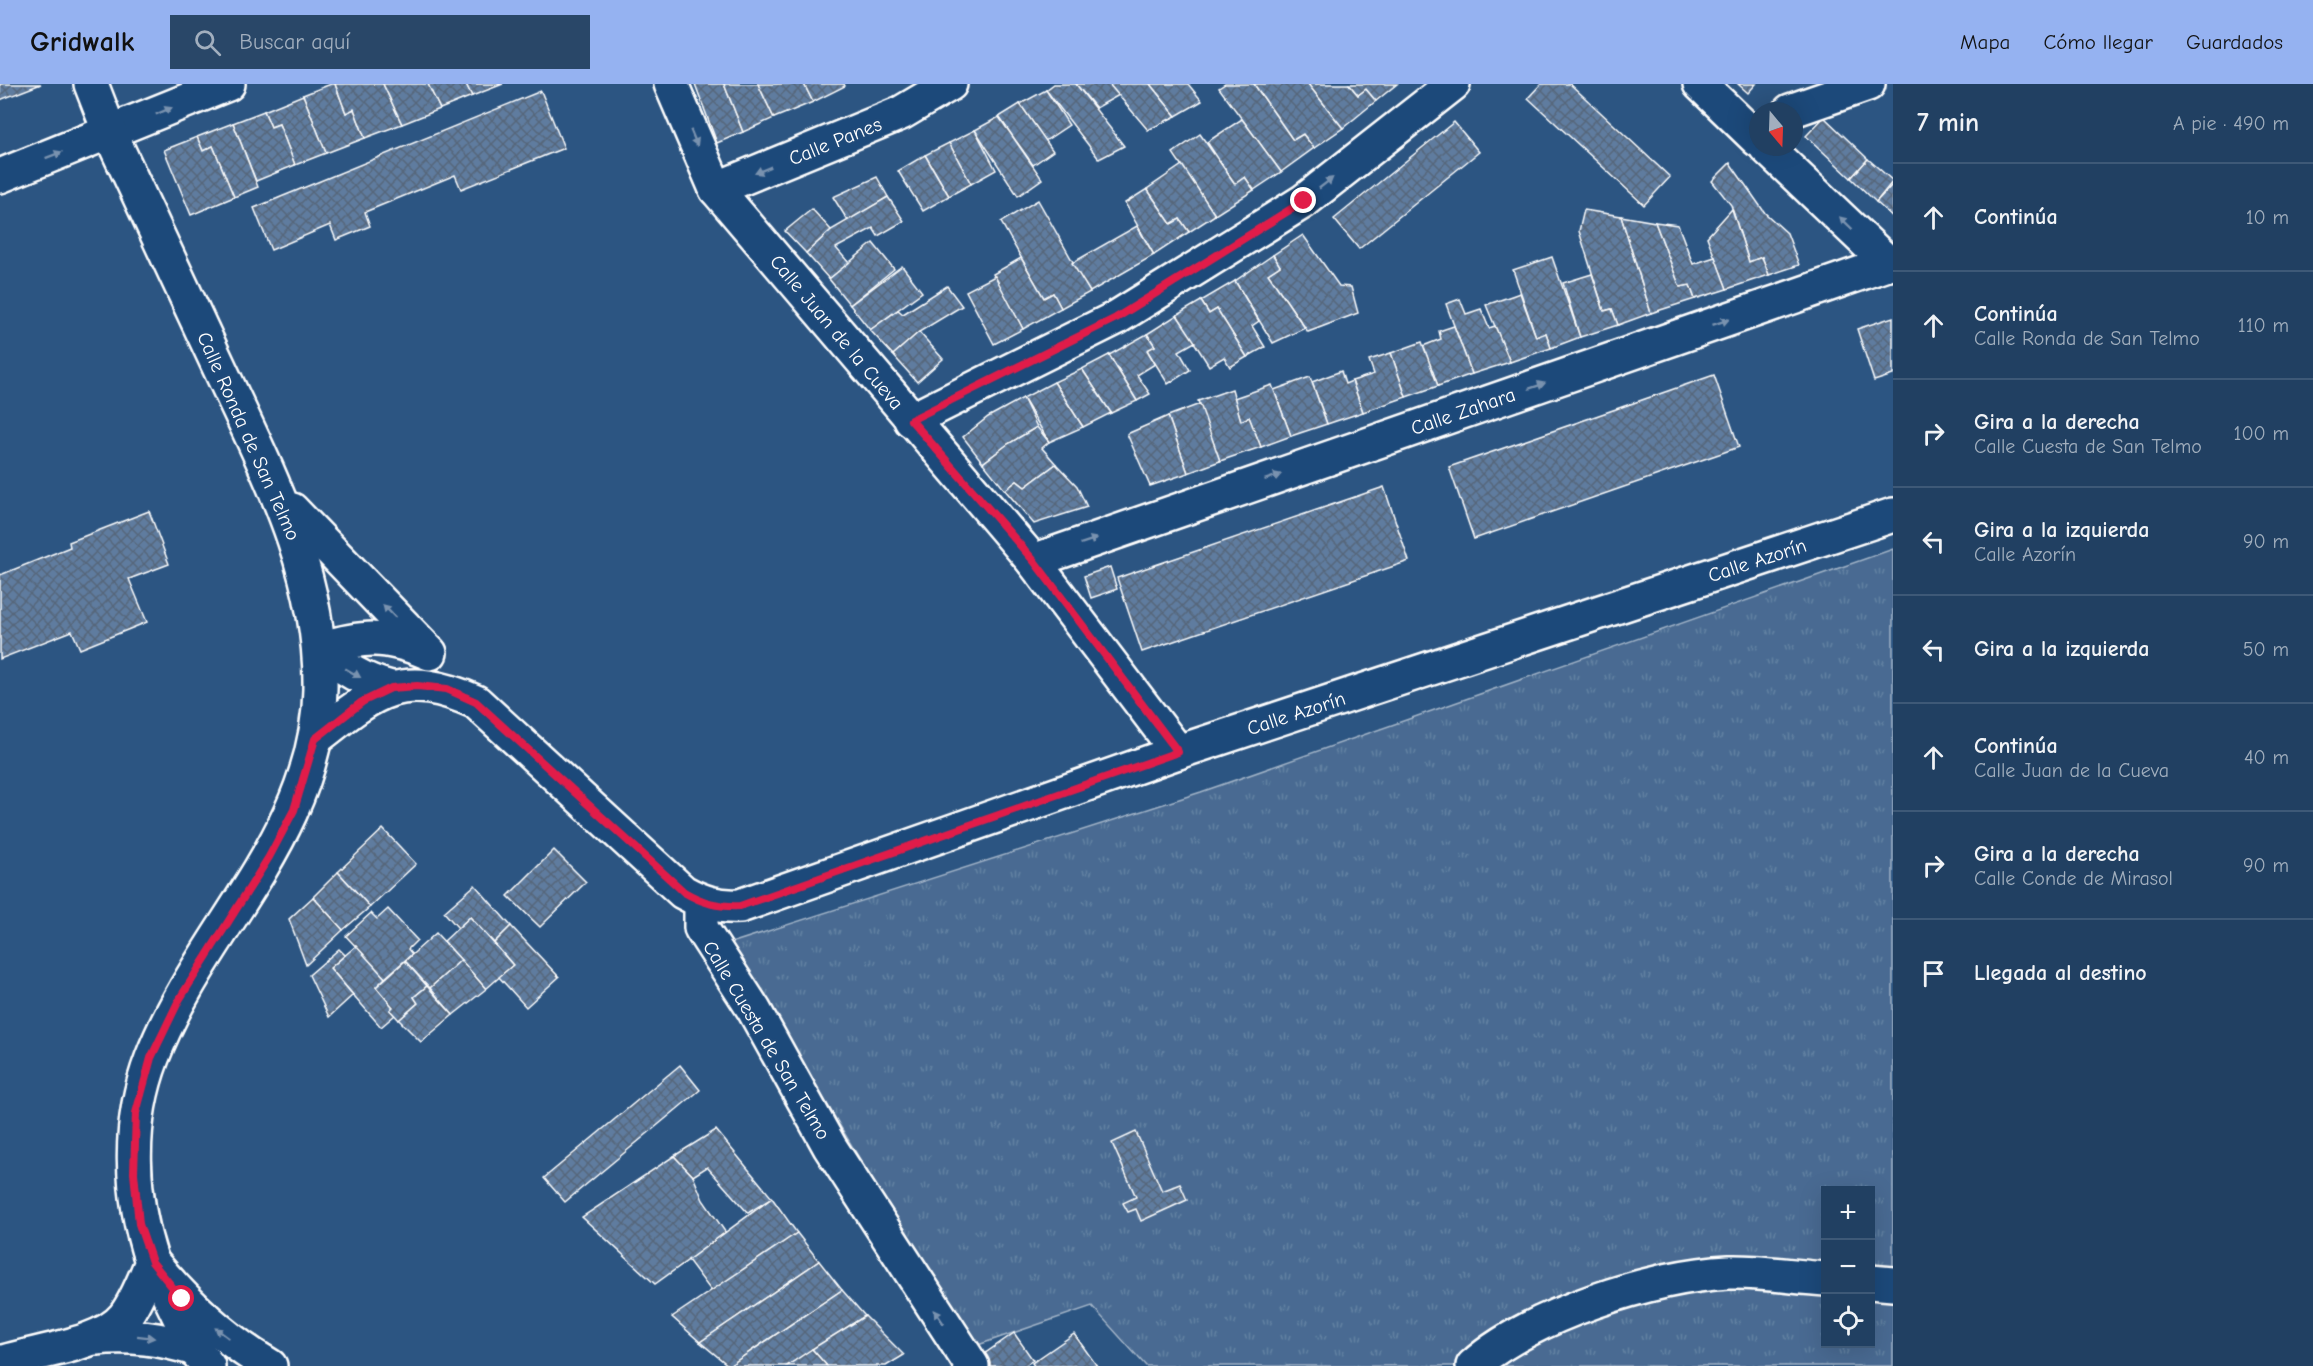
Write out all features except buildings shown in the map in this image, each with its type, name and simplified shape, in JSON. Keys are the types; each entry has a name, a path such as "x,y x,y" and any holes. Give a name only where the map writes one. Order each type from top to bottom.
{"street":[{"name":"Calle Ronda de San Telmo","path":"91,84 110,133 278,492 301,554 320,648 320,692 315,739 307,772 289,820 269,857 179,1000 151,1058 136,1113 134,1173 139,1224 152,1262 200,1360"},
{"path":"0,176 228,84"},
{"name":"Calle Juan de la Cueva","path":"671,84 716,189 911,420 1034,561 1178,752"},
{"name":"Calle Panes","path":"716,189 901,113 950,84"},
{"path":"911,420 1116,318 1304,201 1454,84"},
{"path":"1700,84 1749,127"},
{"path":"1803,106 1868,84"},
{"path":"1780,156 1891,263"},
{"name":"Calle Zahara","path":"1034,561 1891,263"},
{"path":"278,492 307,528 430,653 458,676 476,702 684,892 701,902"},
{"name":"Calle Azorín","path":"701,902 720,907 740,906 1178,752 1893,515"},
{"path":"320,648 375,638 401,641 430,653"},
{"path":"320,648 335,662 369,682 391,688 417,686 447,689 476,702"},
{"path":"315,739 362,702 391,688"},
{"name":"Calle Cuesta de San Telmo","path":"701,902 701,928 754,1010 830,1147 972,1366"},
{"path":"96,1338 124,1317 152,1262 182,1299 218,1330 270,1366"},
{"path":"1473,1366 1488,1352 1562,1313 1643,1286 1729,1272 1821,1280"},
{"path":"1875,1282 1893,1284"},
{"path":"0,1363 96,1338 126,1335 163,1339 200,1360"}],"green space":[{"path":"1893,549 1893,1366 1146,1366 1092,1306 972,1347 731,943 1201,792"}],"route":[{"path":"182,1299 152,1262 139,1224 134,1173 136,1113 151,1058 179,1000 269,857 294,810 315,739 362,702 391,688 417,686 447,689 476,702 684,892 701,902 720,907 740,906 1178,752 1034,561 911,420 1116,318 1304,201"}]}
